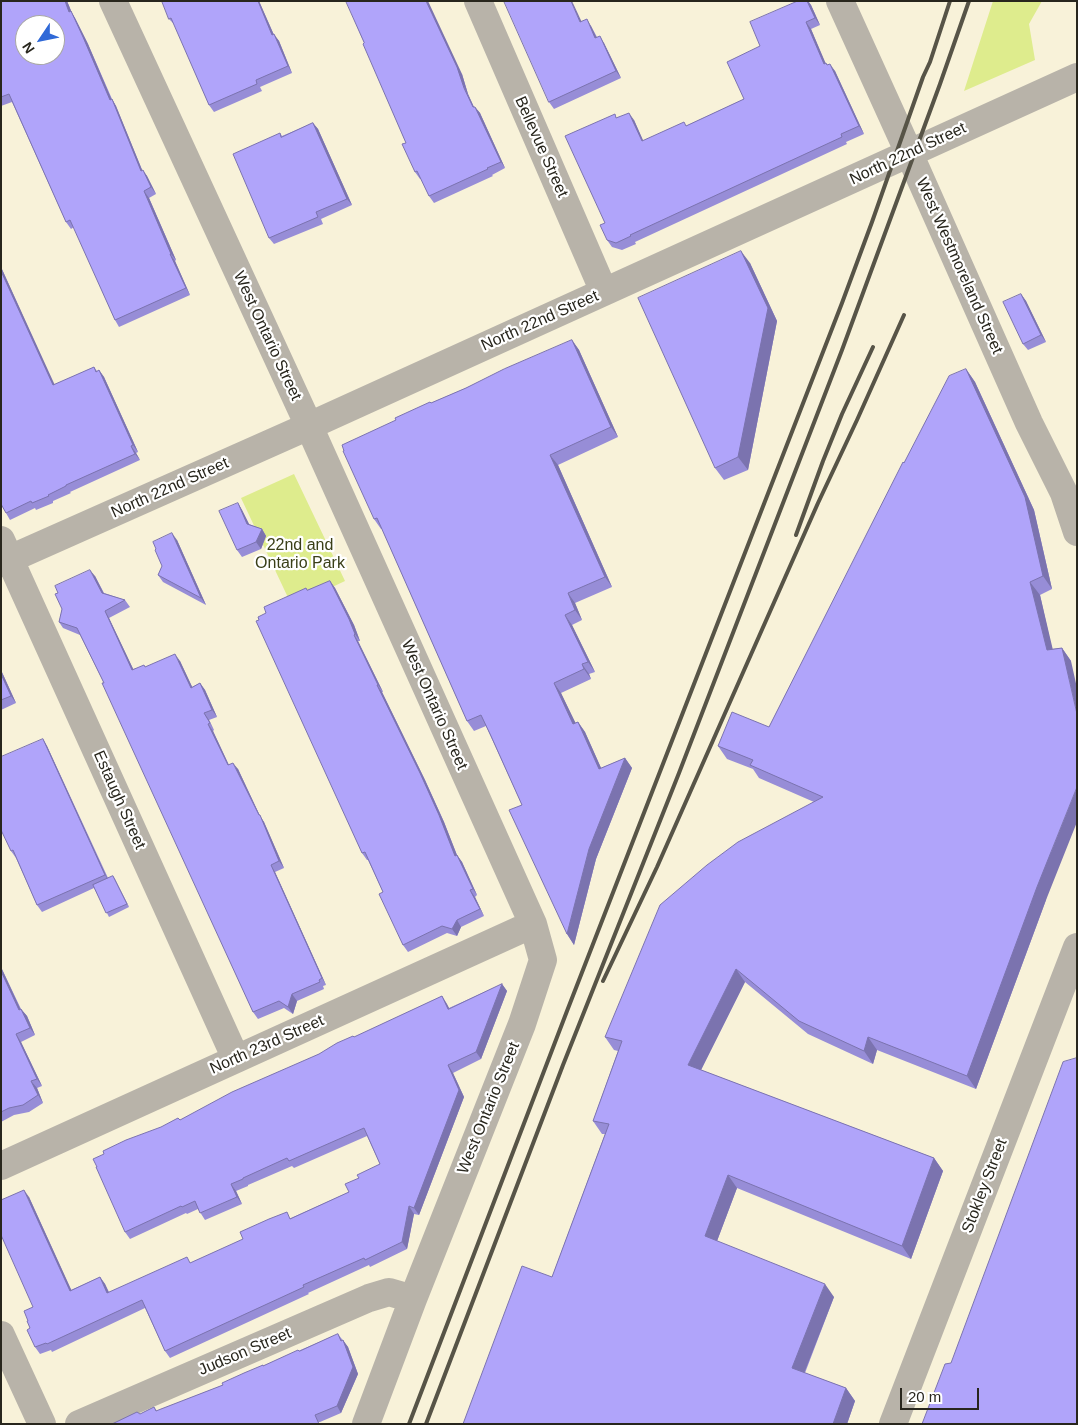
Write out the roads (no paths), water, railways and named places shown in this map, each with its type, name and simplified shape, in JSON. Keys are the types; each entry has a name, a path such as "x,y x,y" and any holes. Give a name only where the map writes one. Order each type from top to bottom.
{"street":[{"name":"West Ontario Street","path":"113,1 309,426 533,924 543,960 522,1024 413,1299 366,1424"},
{"name":"Bellevue Street","path":"478,1 604,292"},
{"name":"West Westmoreland Street","path":"840,1 1014,391 1064,492 1077,532"},
{"name":"North 22nd Street","path":"4,554 309,426 1077,77"},
{"name":"Estaugh Street","path":"4,554 236,1059"},
{"name":"North 23rd Street","path":"1,1166 533,924"},
{"name":"Stokley Street","path":"893,1424 1077,948"},
{"name":"Judson Street","path":"79,1424 369,1298 389,1292 413,1299"},
{"path":"1,1335 42,1424"}],"railway":[{"path":"409,1424 842,303 930,62 950,1"},
{"path":"426,1424 563,1065 679,773 842,350 969,1"},
{"path":"603,981 657,867 818,503 904,315"},
{"path":"796,535 842,414 873,347"}],"park label":[{"name":"22nd and Ontario Park","path":"300,555"}]}
